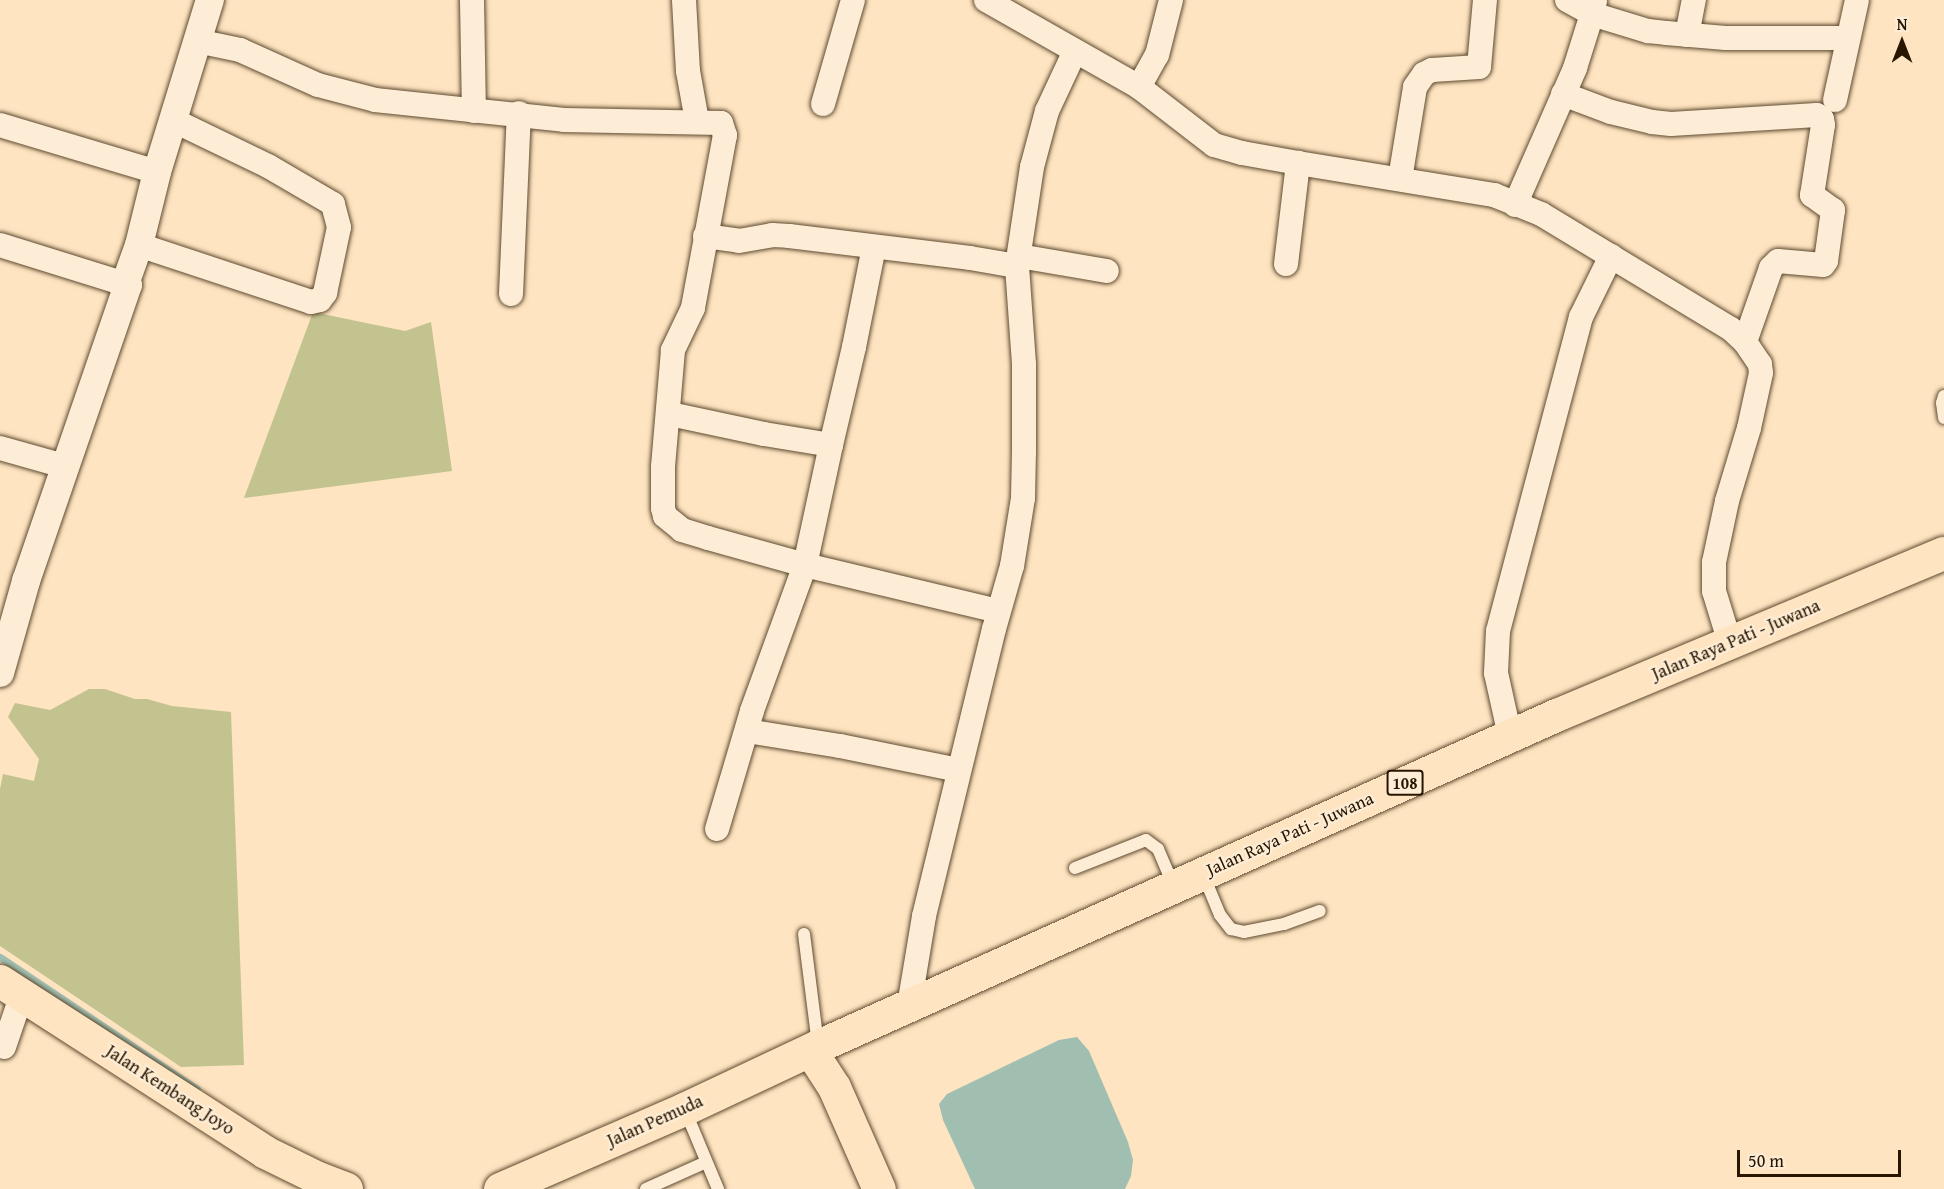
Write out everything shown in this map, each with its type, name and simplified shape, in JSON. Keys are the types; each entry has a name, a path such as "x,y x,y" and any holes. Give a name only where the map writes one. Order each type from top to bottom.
{"main road":[{"name":"Jalan Raya Pati - Juwana","path":"872,1023 1510,736 1944,553"},
{"name":"Jalan Kembang Joyo","path":"11,988 265,1152 318,1179 346,1189"},
{"name":"Jalan Pemuda","path":"500,1189 684,1109 872,1023"},
{"path":"814,1048 834,1087 879,1189"}],"street":[{"path":"125,284 139,245 157,172 210,0"},
{"path":"472,0 474,111"},
{"path":"684,0 688,71 697,121"},
{"path":"823,104 853,0"},
{"path":"986,0 1139,87 1214,145 1242,153 1494,195 1541,214 1731,329 1745,342 1760,364 1760,388 1727,501 1714,562 1714,591 1730,644"},
{"path":"1139,87 1157,54 1171,0"},
{"path":"1400,178 1415,87 1424,74 1432,70 1479,67 1485,0"},
{"path":"1568,0 1594,7 1648,31 1687,35 1847,38"},
{"path":"1687,35 1694,0"},
{"path":"1835,100 1857,0"},
{"path":"1515,205 1563,94 1594,7"},
{"path":"197,41 240,50 269,61 303,80 375,100 474,111 519,113 564,120 721,123 725,135 693,308 673,350 670,414 663,467 663,507 670,522 708,538 805,565 998,611"},
{"path":"909,1006 924,916 998,611 1012,566 1023,498 1024,364 1018,261 1035,156 1047,111 1075,51"},
{"path":"1563,94 1611,112 1652,123 1671,124 1817,115 1822,118 1823,125 1812,195 1833,210 1826,261 1823,265 1778,261 1771,268 1745,342"},
{"path":"511,294 519,113"},
{"path":"139,245 311,302 320,300 325,294 339,227 338,215 333,204 268,166 173,120"},
{"path":"0,124 157,172"},
{"path":"1286,264 1298,163"},
{"path":"705,236 739,241 772,235 789,236 1107,272"},
{"path":"0,245 128,285 26,581 0,673"},
{"path":"717,829 747,731 805,565 855,347 874,247"},
{"path":"1510,736 1496,673 1498,631 1581,317 1611,255"},
{"path":"670,414 764,435 831,445"},
{"path":"0,448 64,466"},
{"path":"747,731 840,746 959,770"},
{"path":"4,1047 11,988"}],"lane":[{"path":"1944,396 1942,403 1944,418"},
{"path":"1075,868 1146,840 1188,880 1231,929 1244,932 1274,926 1320,911"},
{"path":"804,934 814,1048"},
{"path":"684,1109 718,1189"},
{"path":"646,1189 706,1161"}],"green space":[{"path":"313,312 405,331 431,322 452,471 244,498"},
{"path":"89,689 105,689 135,699 147,699 172,706 231,712 244,1065 181,1067 0,946 0,789 3,774 34,781 39,759 8,717 15,703 50,710"}],"shaded area":[{"path":"1077,1037 1089,1051 1128,1142 1133,1160 1131,1176 1125,1189 975,1189 943,1120 939,1104 947,1094 1059,1040"}],"waterway":[{"path":"0,957 197,1089"}]}
